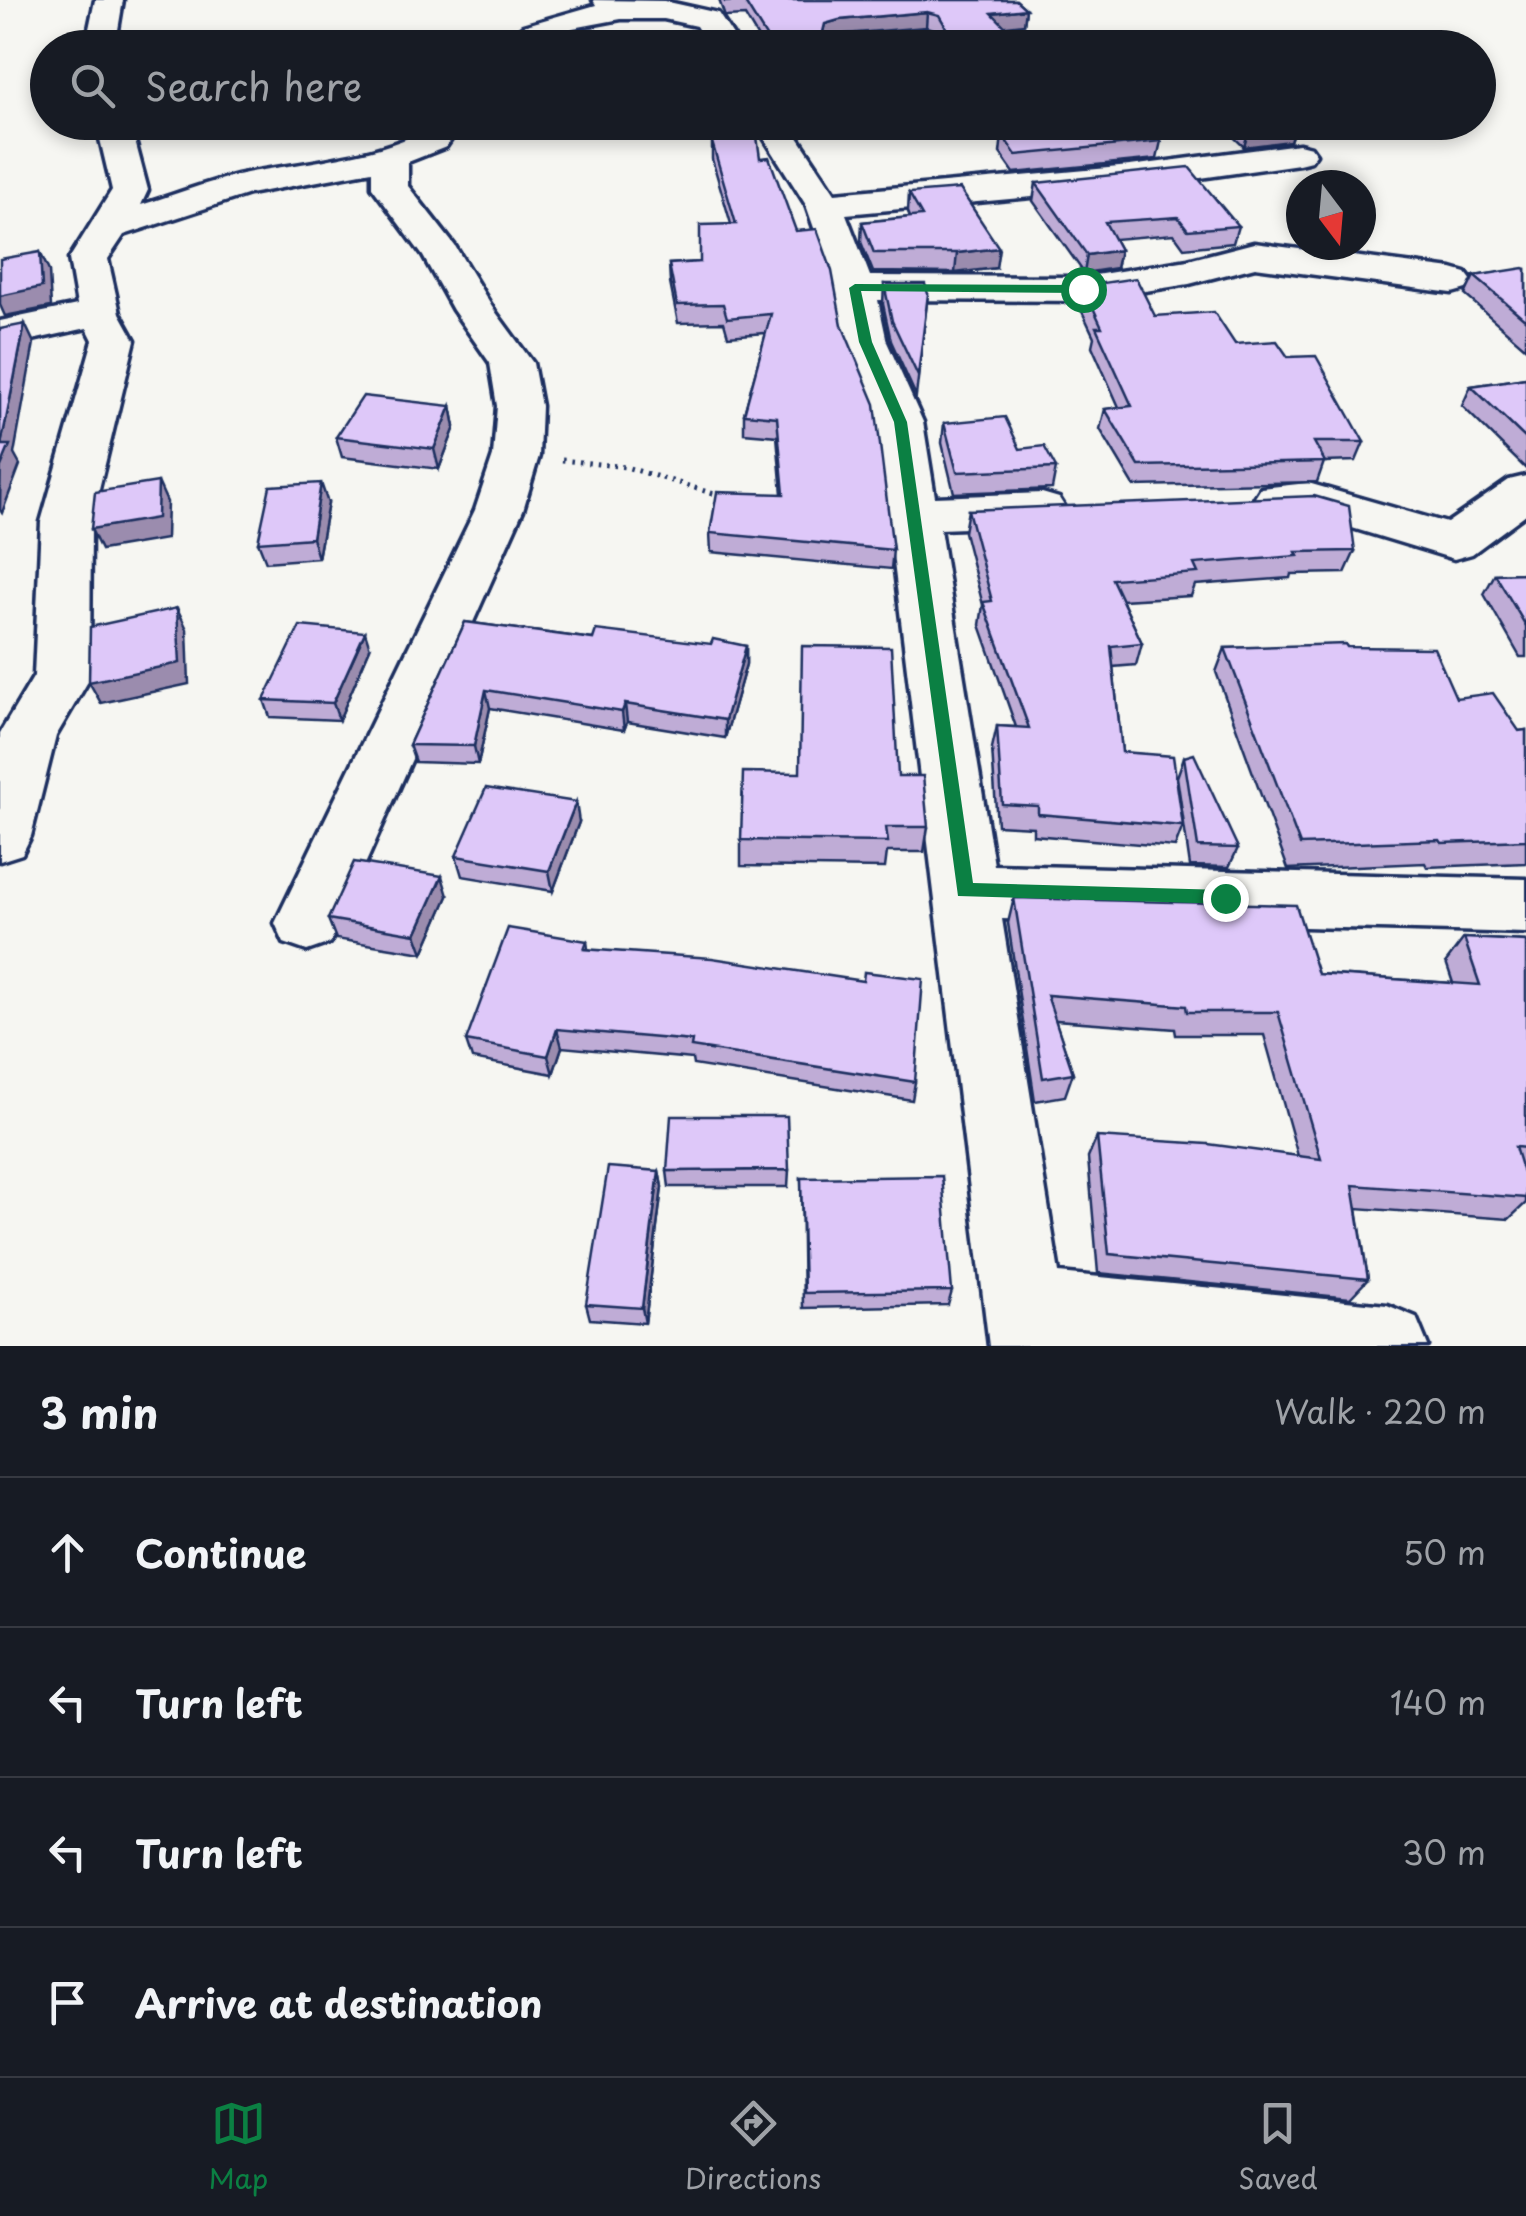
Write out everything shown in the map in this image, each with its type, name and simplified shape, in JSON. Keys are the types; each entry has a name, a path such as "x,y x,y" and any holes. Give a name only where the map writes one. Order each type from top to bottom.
{"street":[{"path":"103,30 107,1"},
{"path":"541,30 619,3 707,19 714,30"},
{"path":"0,836 28,734 62,678 66,522 114,340 99,312 88,259 111,227 130,190 118,140"},
{"path":"111,227 242,185 390,158 434,140"},
{"path":"792,140 824,205 855,288 866,342 900,422 1028,1328 1387,1346"},
{"path":"824,205 1130,178 1299,154"},
{"path":"307,922 499,510 516,456 519,406 512,362 473,310 441,254 390,187 390,158"},
{"path":"855,288 1083,289 1190,272 1254,255 1452,280"},
{"path":"0,334 99,312"},
{"path":"1229,501 1308,498 1454,542 1526,491"},
{"path":"915,514 1092,506"},
{"path":"965,891 1526,906"}],"path":[{"path":"516,456 626,467 735,501"}],"building":[{"path":"724,0 1016,0 1026,9 992,13 1009,30 943,30 946,27 939,15 927,12 839,20 825,24 824,30 762,30 744,1"},
{"path":"758,140 760,158 769,157 796,231 817,229 832,271 842,325 875,404 893,550 710,533 717,492 784,494 777,417 744,414 771,314 727,318 723,304 677,305 669,264 700,262 700,225 736,224 712,142"},
{"path":"1006,140 1161,141 1016,155"},
{"path":"1189,167 1238,226 1188,230 1178,217 1105,222 1120,250 1087,255 1036,183"},
{"path":"960,189 999,248 957,253 874,253 862,222 922,216 909,193"},
{"path":"40,252 42,287 0,296 0,259"},
{"path":"1526,269 1526,320 1474,276"},
{"path":"1136,278 1155,316 1214,312 1235,344 1277,341 1288,357 1316,356 1364,442 1314,442 1325,462 1139,466 1105,409 1132,406 1096,327 1102,327 1083,286"},
{"path":"884,284 925,284 928,294 918,376 892,321"},
{"path":"25,324 1,445 10,445 0,469 0,329"},
{"path":"1526,378 1526,439 1471,386"},
{"path":"363,396 451,406 434,449 336,437"},
{"path":"1005,417 1020,449 1044,446 1056,468 957,472 944,423"},
{"path":"158,482 157,518 91,529 95,492"},
{"path":"321,483 312,538 258,542 270,486"},
{"path":"1314,496 1349,506 1355,551 1296,552 1298,556 1194,564 1198,573 1112,579 1142,643 1111,646 1122,752 1173,756 1183,826 1038,814 1038,806 1002,804 997,726 1029,728 983,602 992,601 968,510"},
{"path":"1526,573 1526,626 1495,574"},
{"path":"177,608 180,663 89,682 90,627"},
{"path":"465,622 593,639 596,630 711,644 713,639 746,646 725,720 625,704 622,712 486,690 474,746 409,745"},
{"path":"300,626 365,632 333,703 264,700"},
{"path":"1345,644 1434,648 1456,698 1493,693 1519,731 1526,730 1526,840 1300,845 1225,648"},
{"path":"802,646 891,647 898,776 923,776 928,827 886,827 888,842 741,840 743,772 800,773"},
{"path":"1194,754 1238,848 1198,847 1184,757"},
{"path":"486,788 576,802 549,871 456,856"},
{"path":"354,862 442,876 416,934 328,919"},
{"path":"1014,898 1296,905 1318,974 1480,985 1464,938 1526,941 1526,1148 1515,1147 1526,1183 1526,1198 1353,1185 1368,1279 1109,1254 1097,1137 1208,1144 1321,1159 1278,1012 1187,1012 1186,1006 1047,995 1073,1073 1043,1078"},
{"path":"508,928 587,941 584,949 712,958 863,981 864,972 923,979 915,1082 691,1047 692,1041 557,1029 548,1056 466,1041"},
{"path":"671,1116 787,1116 789,1170 667,1171"},
{"path":"608,1167 659,1171 642,1308 586,1304"},
{"path":"942,1176 952,1291 804,1293 801,1178"}],"route":[{"path":"1083,289 855,288 866,342 900,422 965,891 1225,898"}]}
